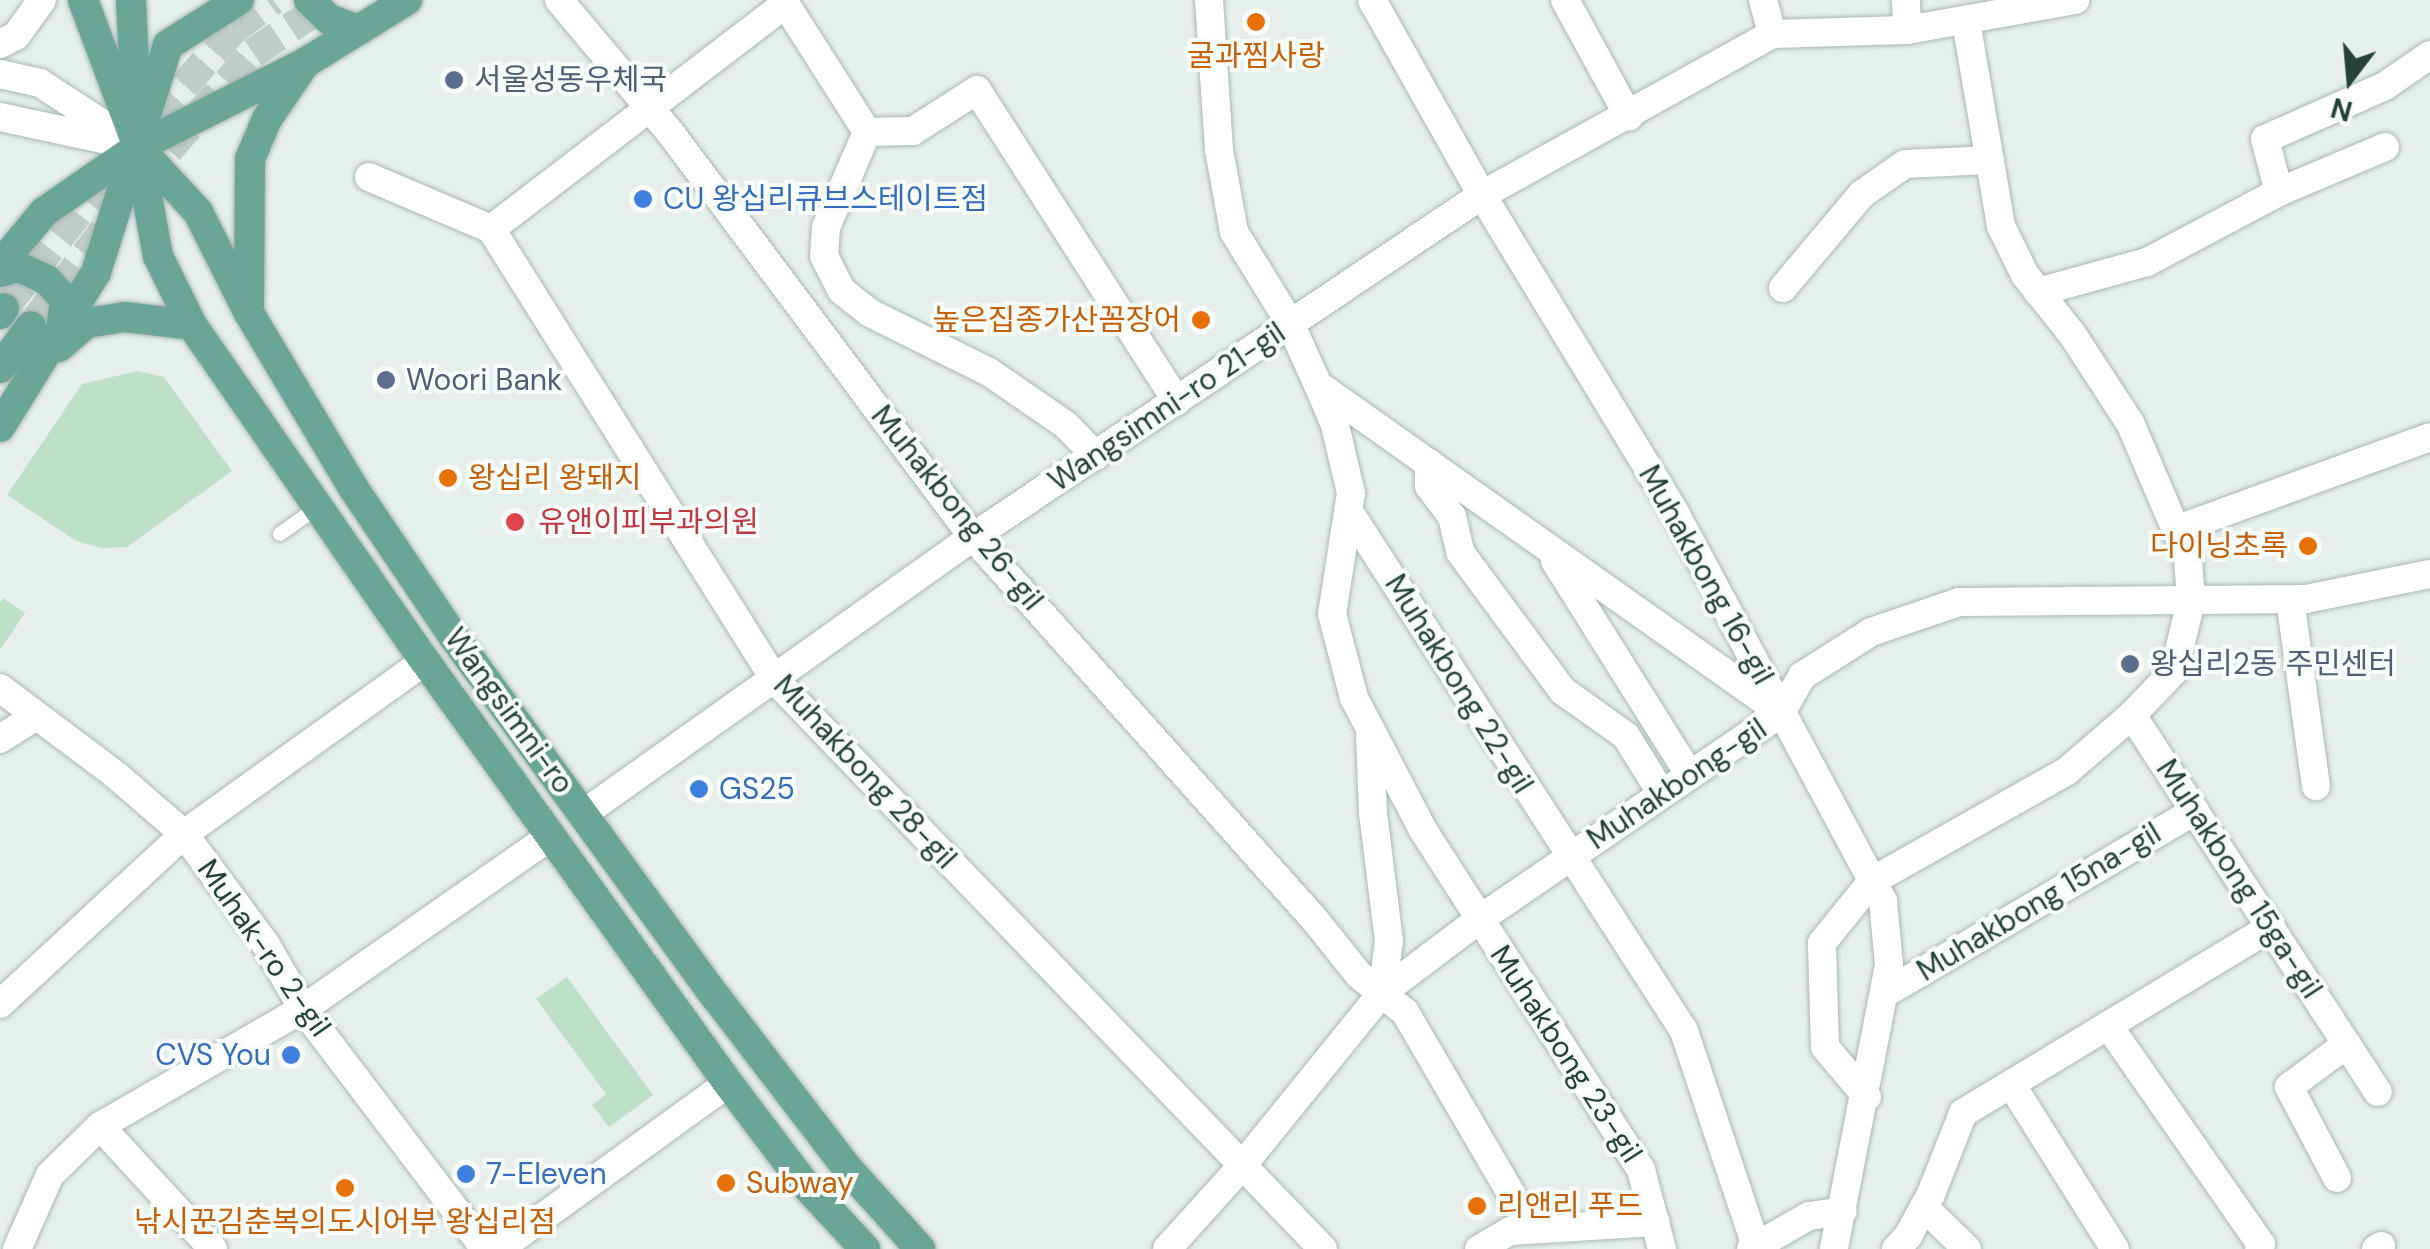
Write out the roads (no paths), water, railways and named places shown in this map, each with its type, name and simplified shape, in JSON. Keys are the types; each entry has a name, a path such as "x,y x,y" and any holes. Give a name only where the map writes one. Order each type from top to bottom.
{"main road":[{"name":"Wangsimni-ro","path":"83,0 138,147 198,212 248,314 366,505 583,814 848,1169 920,1249"},
{"name":"Wangsimni-ro","path":"131,0 138,147 158,256 192,326 425,662 728,1083 802,1181 865,1249"},
{"path":"0,368 46,327 96,272 168,45 240,0"},
{"path":"309,0 330,19 358,30"},
{"path":"0,269 44,212 138,147 305,63 408,0"},
{"path":"248,314 250,159 266,119 305,63"},
{"path":"0,221 0,254"},
{"path":"0,269 19,266 48,280 65,300 46,327 41,362"},
{"path":"0,427 41,362 87,323 125,317 192,326"}],"street":[{"path":"0,44 16,36 42,0"},
{"name":"Muhakbong 26-gil","path":"559,0 669,131 973,537 1315,920 1359,975 1405,1012 1532,1228"},
{"path":"1208,0 1219,150 1234,232 1290,324 1335,425 1351,494 1348,510"},
{"name":"Muhakbong 16-gil","path":"1372,0 1482,195 1675,513 1781,713"},
{"path":"1565,0 1629,117"},
{"path":"1762,0 1772,34"},
{"path":"1772,34 1777,0"},
{"path":"1906,0 1907,30"},
{"name":"Wangsimni-ro 21-gil","path":"583,814 973,537 1482,195 1629,117 1772,34 1907,30 2075,0"},
{"path":"368,177 491,229 784,2 867,132"},
{"path":"1868,1096 1825,1046 1822,943 1872,881 2066,771 2132,715 2174,671 2190,601 2188,558 2130,423 2038,292 2001,226 1966,22"},
{"path":"2279,192 2265,139 2385,86 2430,55"},
{"path":"0,74 40,84 138,147"},
{"path":"867,132 913,130 978,90 1177,401"},
{"path":"0,117 138,147"},
{"path":"867,132 826,227 824,256 842,291 870,313 988,372 1066,425 1096,456"},
{"path":"2038,292 2147,262 2279,192 2385,147"},
{"path":"1783,288 1862,194 1905,164 1990,160"},
{"name":"Muhakbong 28-gil","path":"491,229 775,680 1323,1249"},
{"name":"Muhakbong 16-gil","path":"1318,385 1781,713"},
{"path":"2175,530 2430,437"},
{"path":"1428,463 1429,486 1452,516 1460,552 1563,691 1626,736 1662,794"},
{"name":"Muhakbong 23-gil","path":"1348,510 1332,614 1354,698 1423,830 1642,1170 1659,1235"},
{"name":"Muhakbong 22-gil","path":"1348,510 1684,1030 1755,1248"},
{"path":"1546,547 1690,776"},
{"name":"Muhakbong-gil","path":"1167,1249 1242,1167 1382,992 1781,713 1802,676 1871,632 1959,602 2290,599 2430,574"},
{"path":"2290,599 2316,786"},
{"path":"0,1004 184,834 425,662"},
{"name":"Muhak-ro 2-gil","path":"0,688 36,716 72,731 184,834 266,944 304,1009 485,1249"},
{"path":"1781,713 1883,901 1889,965 1868,1096 1834,1249"},
{"name":"Muhakbong 15ga-gil","path":"2132,715 2378,1092"},
{"path":"0,739 36,716"},
{"path":"1370,728 1373,813 1388,942 1382,992"},
{"name":"Muhakbong 15na-gil","path":"1884,994 2194,811"},
{"path":"17,1249 50,1176 100,1126 304,1009 550,837"},
{"path":"1896,1249 1924,1207 1963,1113 2270,927"},
{"path":"2108,1025 2261,1244 2259,1249"},
{"path":"2337,1178 2288,1086 2347,1044"},
{"path":"500,1249 728,1083"},
{"path":"2011,1084 2115,1249"},
{"path":"100,1126 207,1246"},
{"path":"1924,1207 1968,1249"},
{"path":"1755,1248 1810,1216 1843,1211"},
{"path":"1479,1249 1510,1231 1532,1228 1659,1235"}],"lane":[{"path":"280,534 318,507"}],"tunnel":[{"path":"4,308 125,153 233,30 273,0"},
{"path":"139,184 253,53 332,0"},
{"path":"31,326 111,221"}],"place":[{"name":"굴과찜사랑","path":"1256,22"},
{"name":"서울성동우체국","path":"454,80"},
{"name":"CU 왕십리큐브스테이트점","path":"643,199"},
{"name":"높은집종가산꼼장어","path":"1201,320"},
{"name":"Woori Bank","path":"386,380"},
{"name":"왕십리 왕돼지","path":"448,478"},
{"name":"유앤이피부과의원","path":"515,522"},
{"name":"다이닝초록","path":"2308,546"},
{"name":"왕십리2동 주민센터","path":"2130,664"},
{"name":"GS25","path":"699,789"},
{"name":"CVS You","path":"291,1055"},
{"name":"7-Eleven","path":"466,1174"},
{"name":"Subway","path":"726,1183"},
{"name":"낚시꾼김춘복의도시어부 왕십리점","path":"345,1188"},
{"name":"리앤리 푸드","path":"1477,1206"}]}
